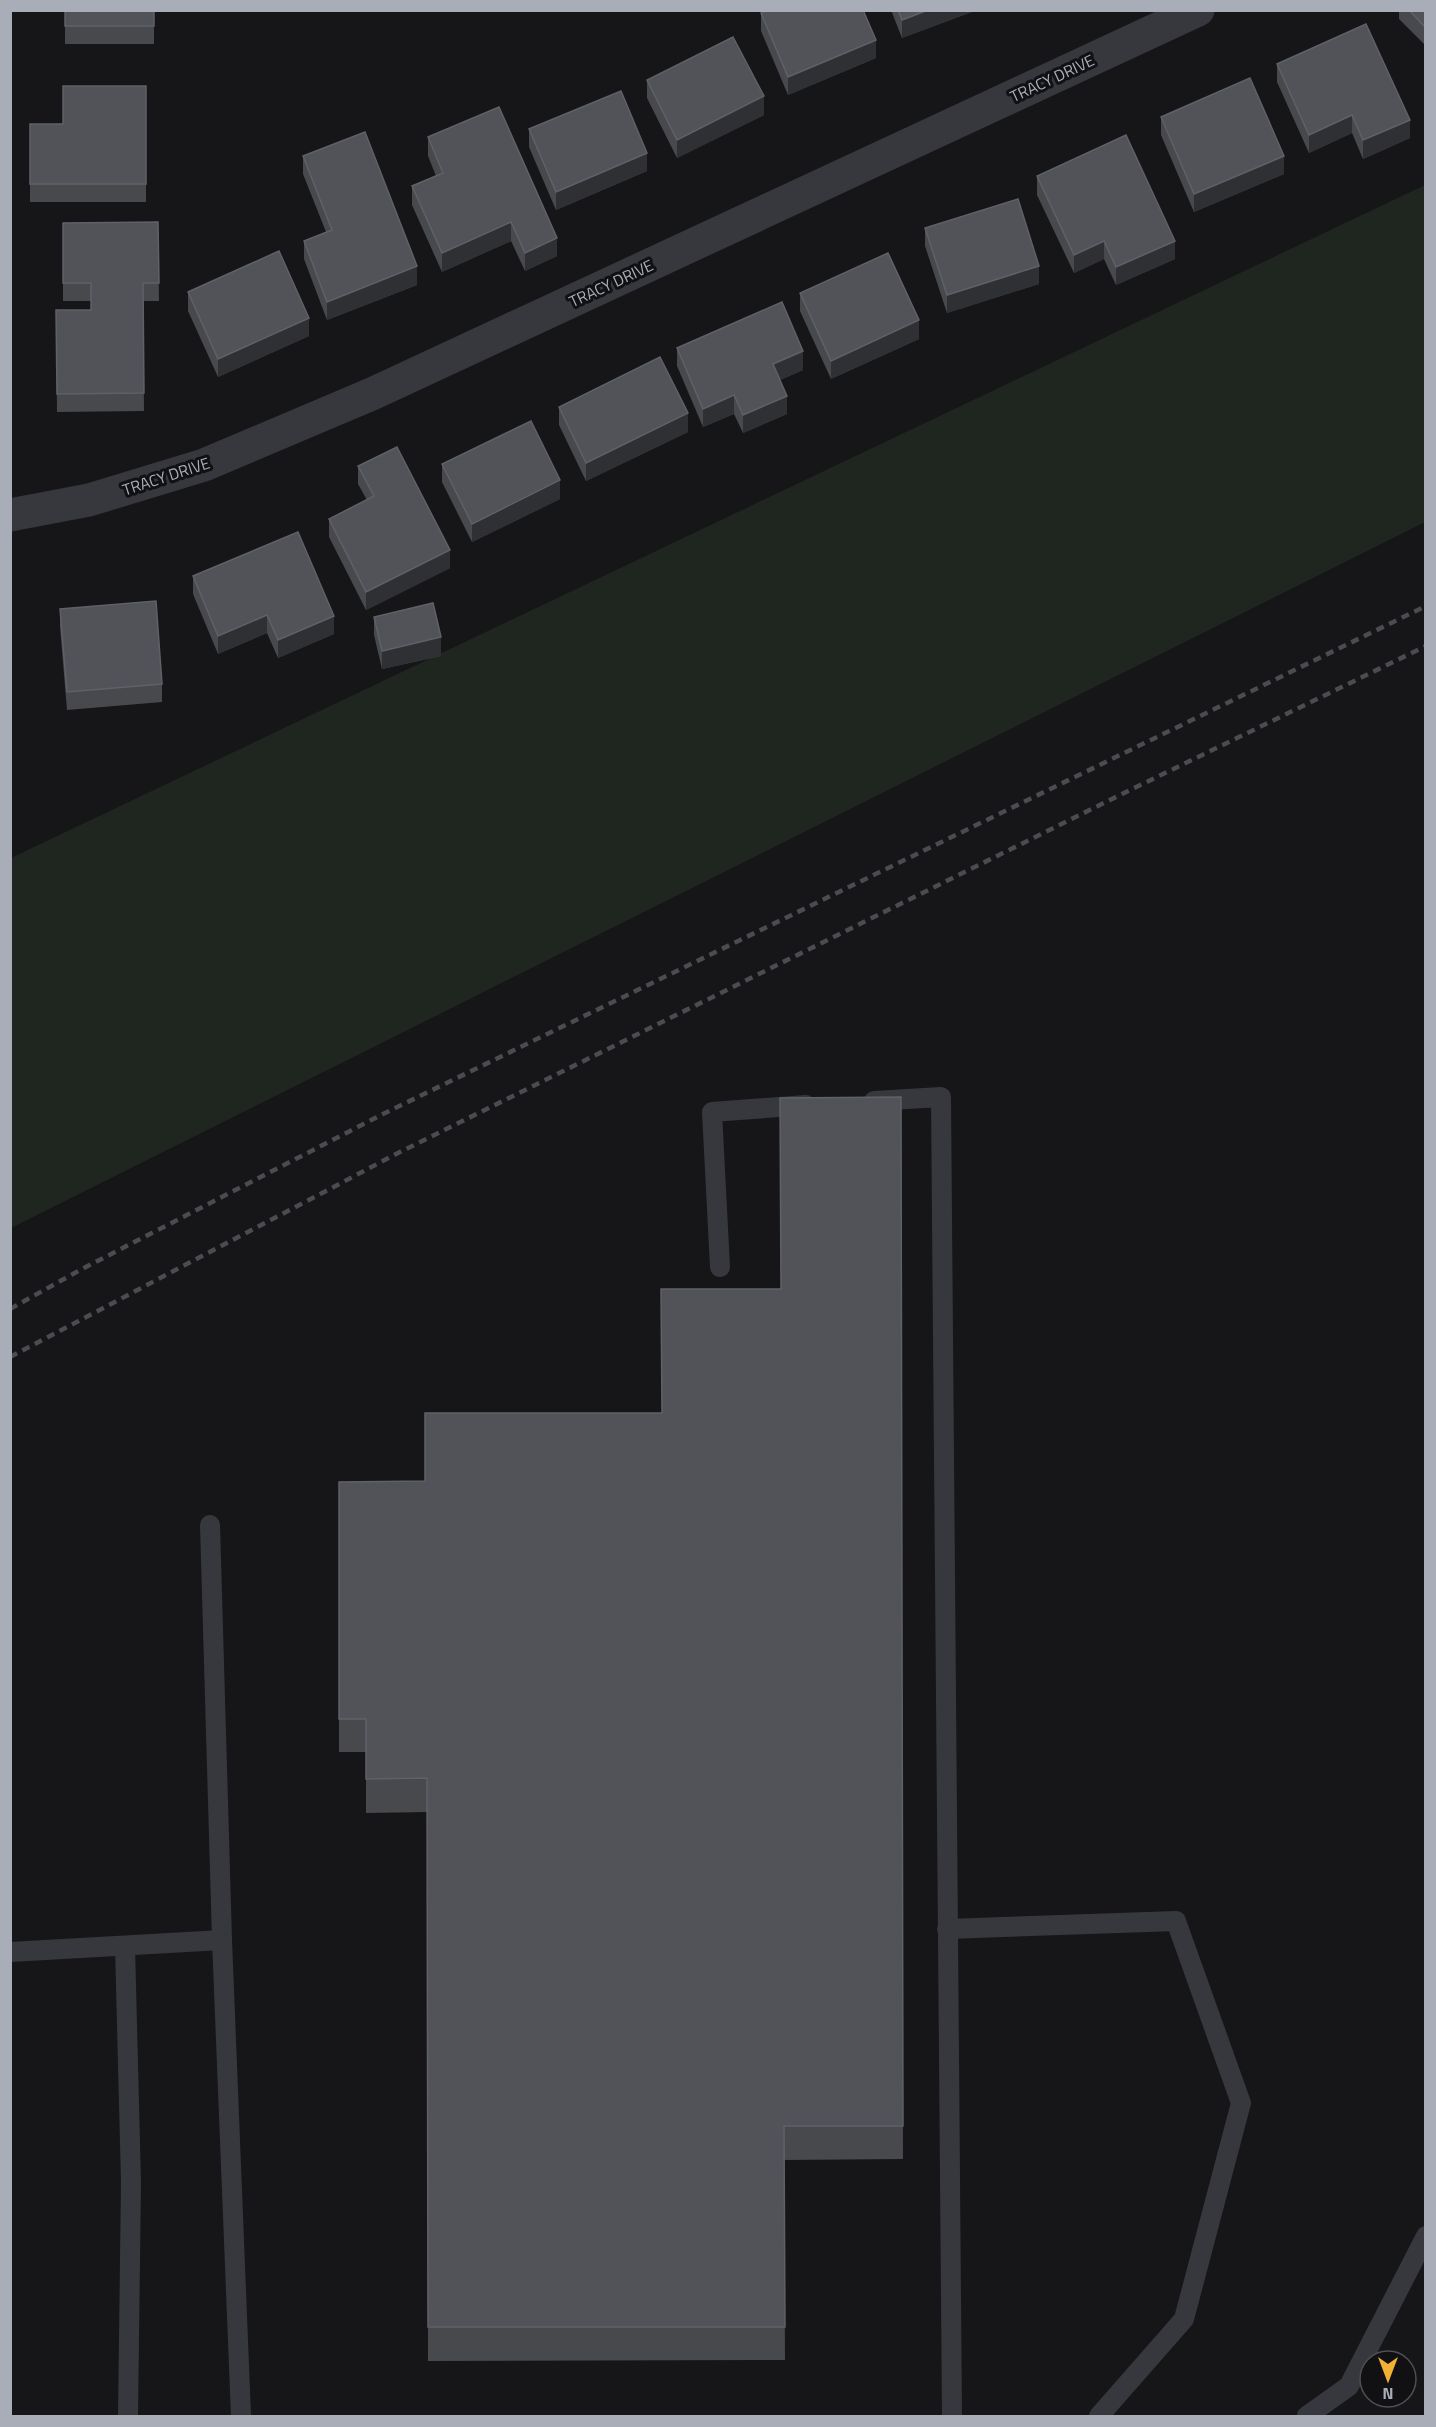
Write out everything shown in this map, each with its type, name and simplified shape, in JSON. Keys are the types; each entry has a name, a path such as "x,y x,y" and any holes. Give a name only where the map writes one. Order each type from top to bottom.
{"street":[{"name":"TRACY DRIVE","path":"10,515 89,500 204,465 374,393 1198,10"}],"lane":[{"path":"861,1102 941,1096 951,2416"},
{"path":"720,1267 712,1112 826,1104"},
{"path":"210,1524 222,1940 241,2416"},
{"path":"947,1929 1176,1922 1241,2103 1184,2319 1099,2416"},
{"path":"10,1952 222,1940"},
{"path":"125,1946 131,2182 128,2416"},
{"path":"1307,2416 1349,2386 1425,2236"}],"shaded area":[{"path":"1425,185 1425,522 11,1228 11,858"}],"building":[{"path":"65,10 154,10 154,26 65,26"},
{"path":"767,10 863,10 876,40 788,77 761,13"},
{"path":"898,10 928,10 902,20"},
{"path":"1409,10 1425,10 1425,27"},
{"path":"1366,24 1410,120 1363,140 1352,115 1309,135 1277,64"},
{"path":"733,37 764,96 677,140 647,80"},
{"path":"1250,78 1284,156 1194,194 1161,117"},
{"path":"63,86 146,86 146,184 30,184 30,124 63,124"},
{"path":"621,91 647,153 556,192 529,129"},
{"path":"499,107 557,238 525,253 511,222 442,253 412,186 443,173 428,137"},
{"path":"365,132 417,266 327,302 304,241 332,230 303,156"},
{"path":"1126,135 1175,241 1116,267 1104,241 1074,255 1037,176"},
{"path":"1018,199 1039,266 947,295 925,228"},
{"path":"158,222 159,283 143,283 144,393 57,394 56,310 91,310 91,283 63,283 63,223"},
{"path":"279,251 309,318 218,359 188,292"},
{"path":"888,253 919,320 831,361 800,293"},
{"path":"782,302 803,351 773,364 787,396 743,415 734,395 703,409 677,348"},
{"path":"660,357 688,413 586,463 559,407"},
{"path":"531,421 560,480 472,524 442,464"},
{"path":"397,447 450,550 366,592 329,519 374,496 358,466"},
{"path":"298,532 334,616 278,640 267,615 218,636 193,576"},
{"path":"156,601 162,684 67,692 60,609"},
{"path":"433,603 441,637 382,651 374,617"},
{"path":"901,1097 903,2126 784,2126 785,2327 428,2327 427,1778 366,1779 366,1719 339,1719 339,1482 425,1481 425,1413 662,1413 661,1289 781,1289 780,1098"}],"railway":[{"path":"10,1309 82,1269 383,1114 1426,606"},
{"path":"10,1357 400,1152 1426,646"}]}
